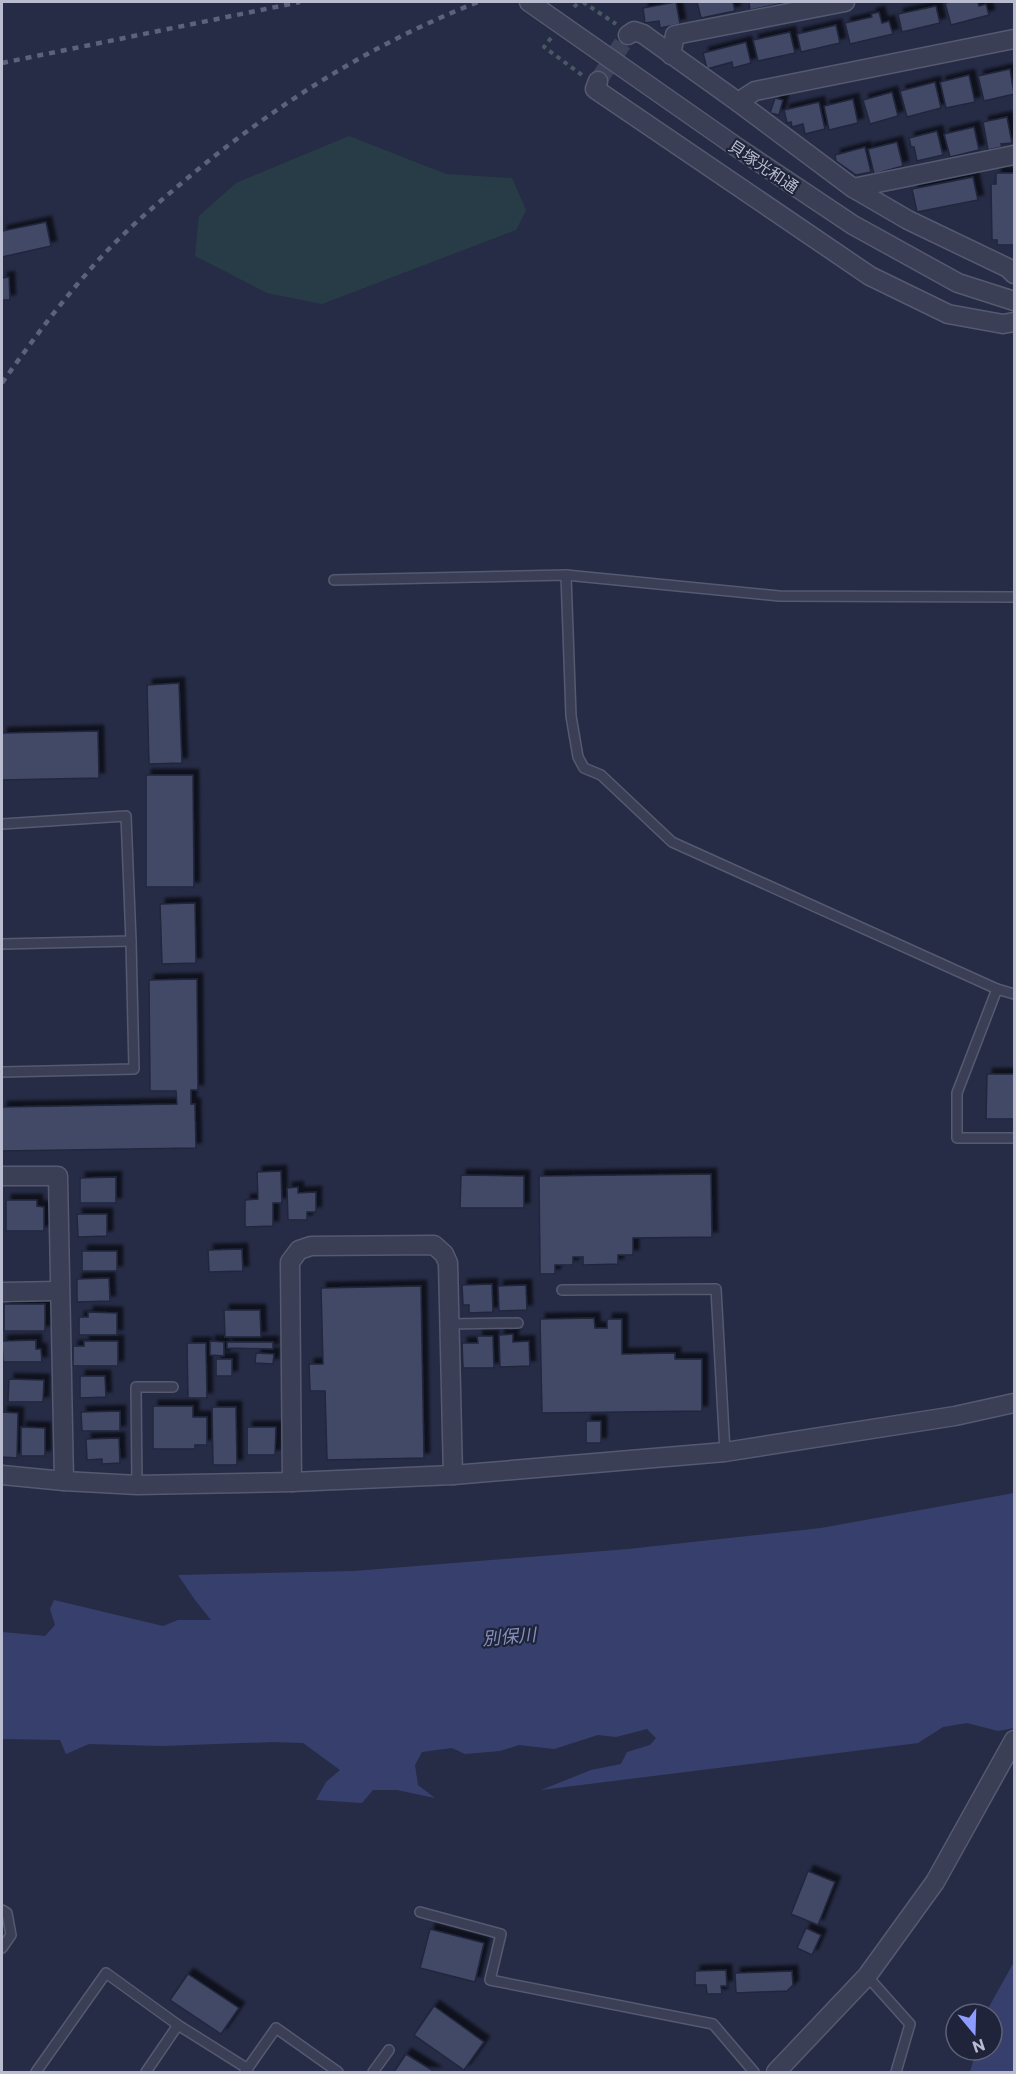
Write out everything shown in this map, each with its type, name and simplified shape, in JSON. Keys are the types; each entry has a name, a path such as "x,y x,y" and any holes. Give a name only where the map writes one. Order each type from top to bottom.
{"street":[{"name":"貝塚光和通","path":"529,2 853,225 958,283 1014,301"},
{"path":"671,55 675,35 845,2"},
{"path":"628,35 634,31 643,34 853,188 908,220 1008,268 1014,274"},
{"path":"738,102 755,91 1014,39"},
{"path":"598,81 595,89 870,276 948,314 1003,324 1014,322"},
{"path":"853,188 1014,155"},
{"path":"2,1176 58,1176 64,1481"},
{"path":"292,1482 290,1262 299,1250 311,1246 434,1245 444,1254 448,1263 453,1475"},
{"path":"2,1292 59,1291"},
{"path":"2,1475 137,1485 292,1482 453,1475 726,1452 955,1416 1014,1403"},
{"path":"776,2073 867,1976 935,1882 1012,1744"}],"lane":[{"path":"566,575 572,716 578,757 584,768 601,775 672,842 1014,994"},
{"path":"334,580 566,575 779,596 1014,597"},
{"path":"2,824 126,816 134,1069 2,1072"},
{"path":"2,944 131,941"},
{"path":"997,988 957,1093 957,1138 1014,1138"},
{"path":"562,1290 716,1289 726,1452"},
{"path":"449,1324 519,1323"},
{"path":"137,1485 136,1387 173,1388"},
{"path":"2,1910 7,1913 11,1935 2,1948"},
{"path":"420,1912 501,1934 490,1980 713,2024 754,2073"},
{"path":"36,2073 106,1973 246,2071 276,2028 338,2073"},
{"path":"867,1976 910,2024 896,2073"},
{"path":"146,2073 178,2025"},
{"path":"373,2073 389,2050"}],"path":[{"path":"574,7 581,2 614,23"},
{"path":"551,38 544,48 578,71"}],"shaded area":[{"path":"349,136 446,174 512,178 526,210 516,230 322,304 267,293 195,256 199,216 236,183"}],"water":[{"name":"別保川","path":"1014,1493 1014,1728 998,1731 967,1723 943,1727 918,1743 541,1790 591,1770 621,1764 627,1752 650,1745 656,1738 647,1729 616,1737 598,1735 554,1749 519,1745 500,1751 465,1754 452,1748 422,1752 415,1765 418,1785 435,1798 397,1790 373,1790 362,1803 316,1800 326,1782 340,1770 303,1743 162,1746 89,1744 66,1754 60,1740 2,1739 2,1632 45,1636 55,1625 50,1609 54,1600 163,1626 178,1620 211,1620 178,1575 354,1571 628,1549 821,1528"},
{"path":"1014,1962 1014,2072 970,2072 973,2062 1004,2062 1004,2002 992,2002"}],"building":[{"path":"676,2 680,24 660,28 659,21 645,23 643,8"},
{"path":"697,2 733,2 735,11 701,18"},
{"path":"749,2 784,2 784,3 750,10"},
{"path":"978,2 979,6 986,4 989,15 951,25 945,3"},
{"path":"936,6 940,23 902,32 898,14"},
{"path":"879,12 882,23 889,21 893,34 850,44 845,23 872,17 871,14"},
{"path":"836,25 840,43 801,52 797,34"},
{"path":"790,32 795,53 758,61 753,40"},
{"path":"746,42 751,63 733,68 732,62 707,69 703,53"},
{"path":"1010,69 1014,94 984,101 978,76"},
{"path":"969,75 975,102 946,108 940,82"},
{"path":"935,82 941,108 907,117 900,91"},
{"path":"892,92 898,116 870,124 863,100"},
{"path":"775,98 783,100 779,115 770,113"},
{"path":"853,99 858,123 829,130 824,106"},
{"path":"819,102 825,129 805,134 803,124 792,127 791,122 787,123 784,110"},
{"path":"1007,117 1012,143 1001,144 1002,147 988,150 983,122"},
{"path":"974,127 979,150 950,157 944,134"},
{"path":"937,131 943,155 917,161 909,138"},
{"path":"897,142 903,166 874,174 868,149"},
{"path":"865,147 871,172 856,175 836,161 835,155"},
{"path":"996,173 1014,173 1014,245 997,245 997,240 992,240 991,184 996,184"},
{"path":"973,177 978,200 917,212 912,189"},
{"path":"46,222 51,246 2,257 2,231"},
{"path":"9,277 10,300 2,300 2,278"},
{"path":"179,683 182,763 149,764 147,685"},
{"path":"98,731 99,778 2,780 2,733"},
{"path":"146,775 193,775 194,887 146,887"},
{"path":"195,903 196,963 162,964 160,904"},
{"path":"197,979 198,1090 191,1090 191,1104 195,1104 196,1148 2,1151 2,1107 177,1104 176,1091 150,1091 149,980"},
{"path":"987,1074 1014,1074 1014,1119 986,1119"},
{"path":"281,1171 282,1203 273,1203 273,1226 245,1227 245,1200 258,1199 257,1172"},
{"path":"711,1174 712,1237 633,1238 633,1255 618,1255 618,1264 583,1265 583,1257 573,1257 573,1265 555,1265 555,1274 540,1274 539,1176"},
{"path":"461,1175 524,1176 524,1208 460,1208"},
{"path":"116,1177 116,1203 80,1203 80,1178"},
{"path":"298,1187 298,1193 316,1192 316,1212 307,1212 307,1220 288,1220 287,1188"},
{"path":"6,1200 37,1200 37,1206 44,1207 44,1231 6,1231"},
{"path":"77,1214 107,1214 107,1236 78,1237"},
{"path":"242,1249 243,1271 209,1272 208,1250"},
{"path":"82,1251 117,1251 117,1271 82,1271"},
{"path":"109,1278 110,1301 77,1302 77,1279"},
{"path":"492,1284 493,1312 469,1313 469,1305 463,1305 462,1285"},
{"path":"526,1285 527,1310 499,1311 498,1286"},
{"path":"421,1286 424,1458 327,1460 325,1391 310,1391 309,1364 323,1364 321,1288"},
{"path":"4,1304 45,1304 45,1331 4,1331"},
{"path":"224,1310 260,1310 261,1337 225,1337"},
{"path":"88,1312 117,1313 117,1335 79,1335 79,1317 88,1317"},
{"path":"594,1318 595,1328 607,1328 607,1319 622,1319 622,1354 675,1353 675,1359 702,1359 702,1411 542,1413 540,1319"},
{"path":"513,1334 513,1342 529,1341 530,1366 500,1367 499,1335"},
{"path":"477,1336 493,1336 494,1368 463,1368 462,1343 478,1343"},
{"path":"36,1340 36,1349 41,1349 42,1362 3,1362 2,1341"},
{"path":"84,1341 118,1341 118,1366 73,1366 73,1346 84,1346"},
{"path":"210,1341 224,1342 224,1356 210,1355"},
{"path":"227,1342 273,1342 273,1349 227,1348"},
{"path":"187,1343 206,1343 207,1398 188,1398"},
{"path":"256,1353 274,1354 273,1364 255,1363"},
{"path":"216,1359 232,1359 232,1376 216,1376"},
{"path":"80,1376 105,1376 106,1397 80,1398"},
{"path":"9,1379 44,1380 43,1402 8,1402"},
{"path":"153,1406 193,1406 193,1417 207,1417 207,1445 195,1445 195,1449 153,1449"},
{"path":"212,1407 236,1407 237,1465 213,1465"},
{"path":"120,1411 120,1431 82,1431 81,1412"},
{"path":"2,1412 18,1413 17,1458 2,1457"},
{"path":"586,1421 601,1421 601,1443 586,1443"},
{"path":"21,1427 45,1428 45,1456 21,1456"},
{"path":"247,1427 276,1427 275,1455 247,1455"},
{"path":"119,1438 120,1463 102,1464 102,1459 87,1460 86,1439"},
{"path":"808,1871 835,1882 818,1925 791,1914"},
{"path":"806,1928 821,1935 812,1955 797,1948"},
{"path":"430,1929 484,1943 475,1982 420,1968"},
{"path":"726,1970 727,1986 721,1986 722,1994 707,1994 706,1985 695,1985 695,1971"},
{"path":"792,1971 793,1985 787,1991 736,1993 735,1973"},
{"path":"188,1974 239,2008 221,2034 170,2000"},
{"path":"434,2006 484,2042 464,2070 414,2035"},
{"path":"406,2054 435,2072 394,2072"}],"tunnel":[{"path":"598,81 628,35"}],"railway":[{"path":"2,63 300,2"},
{"path":"2,383 54,312 119,238 211,159 283,106 358,59 397,38 478,2"}]}
